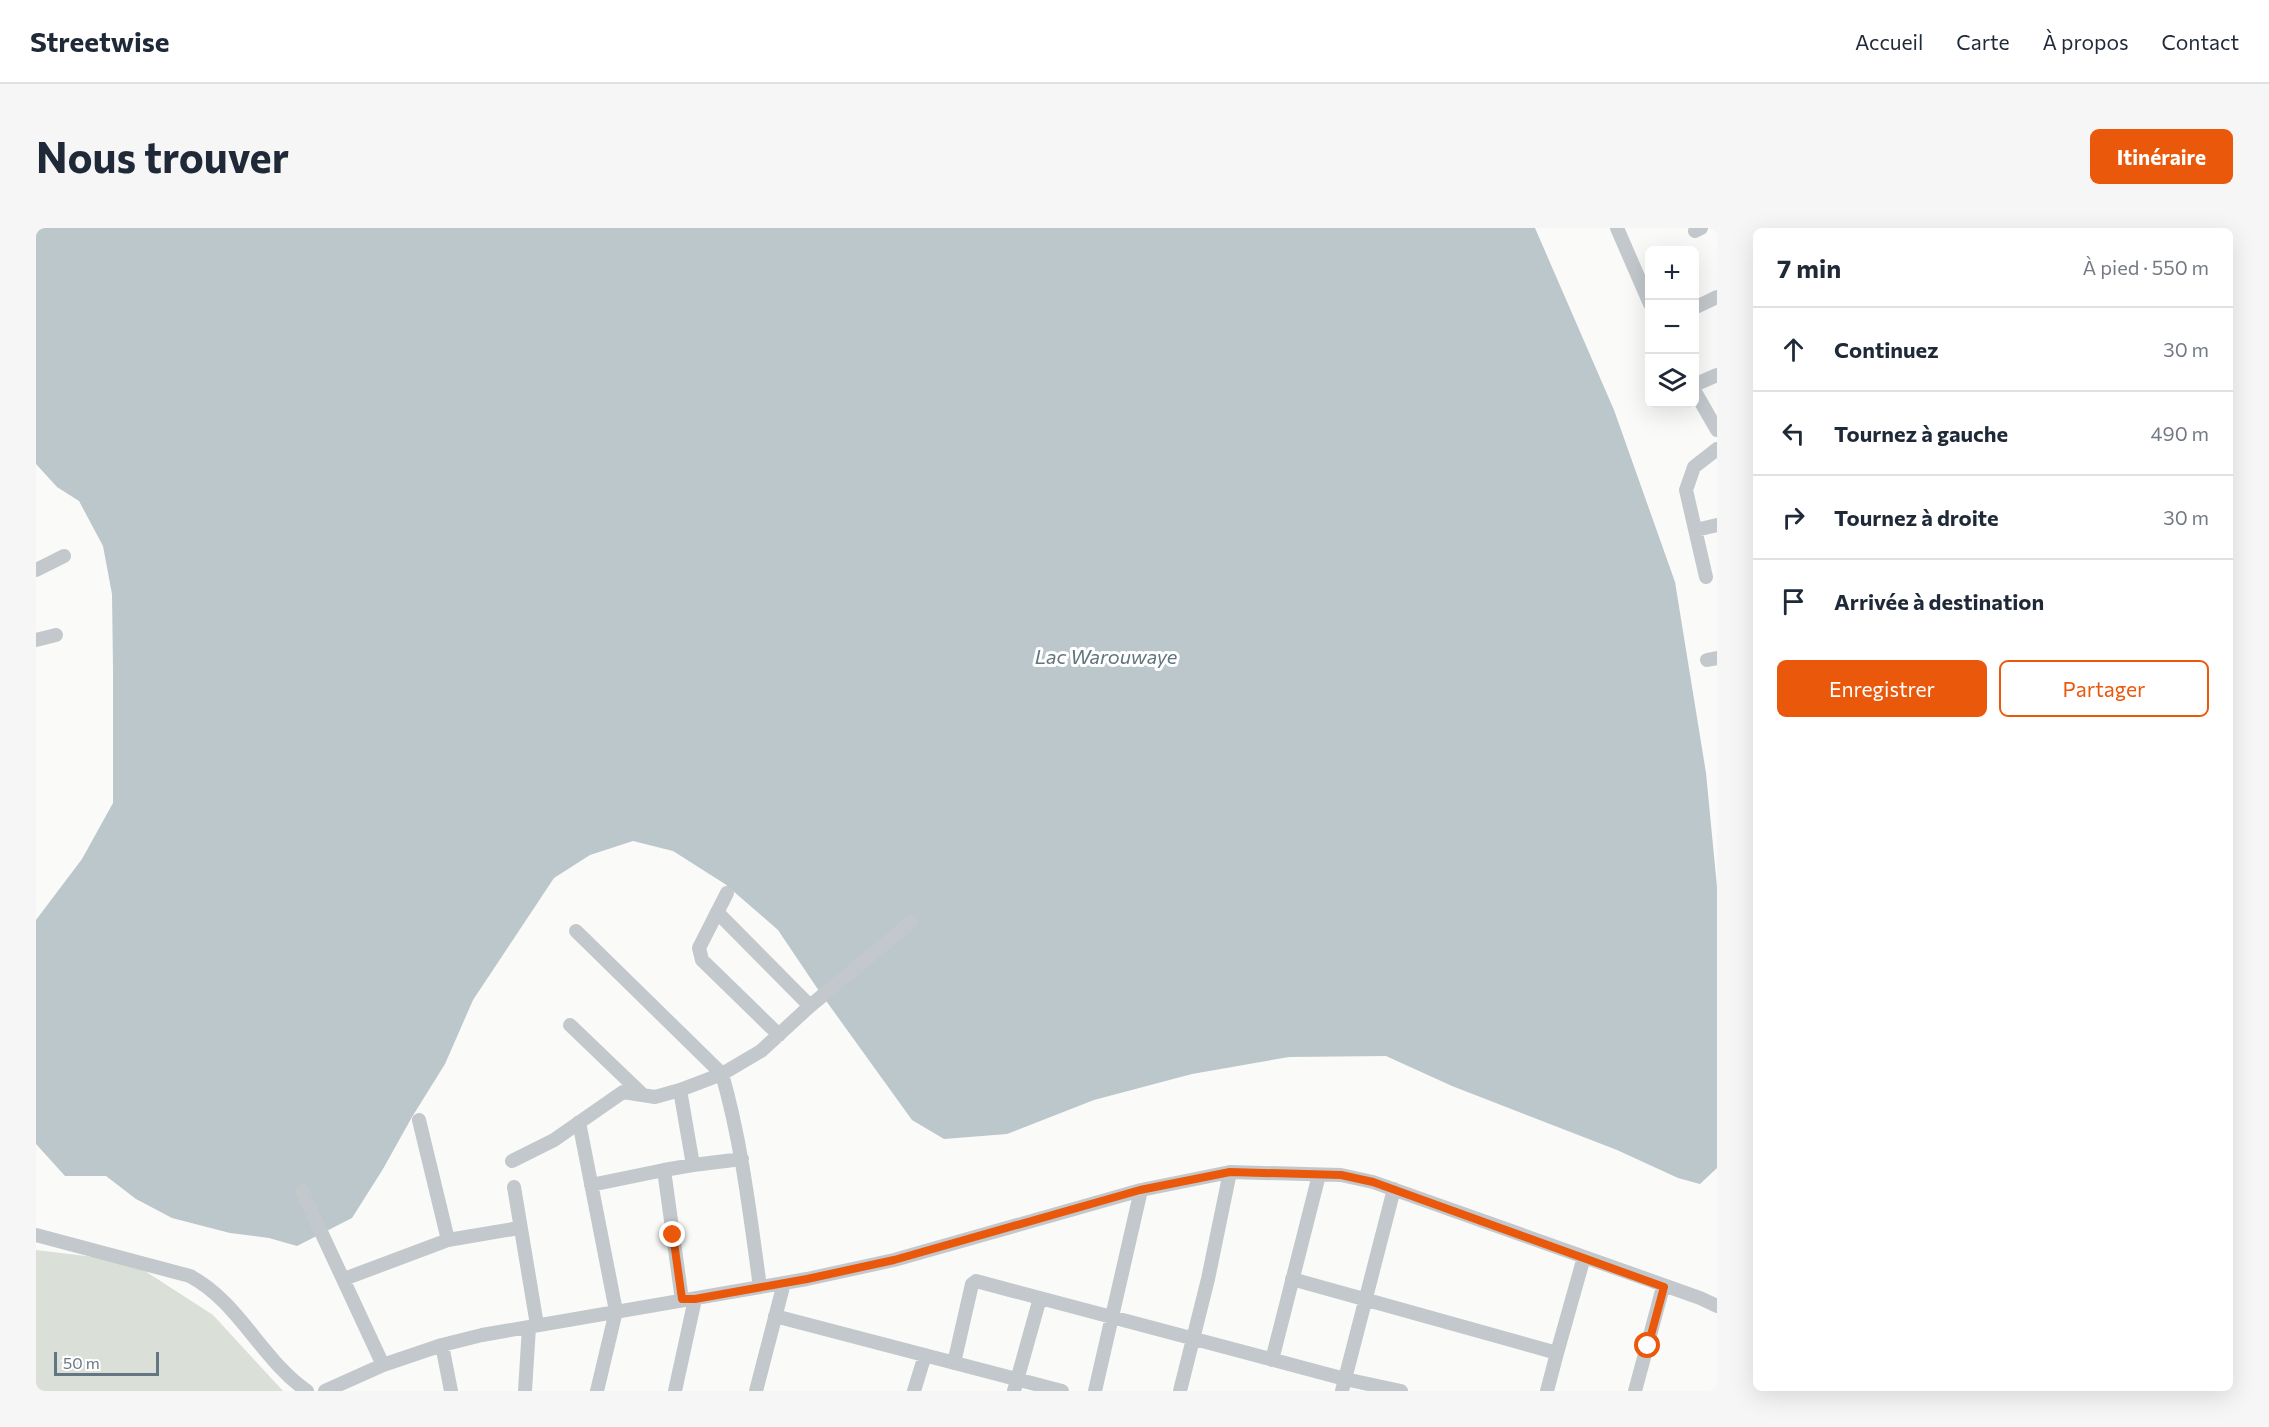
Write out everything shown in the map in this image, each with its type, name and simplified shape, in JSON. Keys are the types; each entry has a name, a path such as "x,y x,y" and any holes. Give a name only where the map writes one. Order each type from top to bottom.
{"street":[{"path":"1617,228 1648,300"},
{"path":"1699,306 1717,297"},
{"path":"1699,384 1717,375"},
{"path":"1699,397 1717,430"},
{"path":"1706,577 1686,490 1694,467 1717,449"},
{"path":"1696,530 1717,525"},
{"path":"36,570 64,556"},
{"path":"36,640 56,634"},
{"path":"727,893 699,948 702,960 779,1035"},
{"path":"717,912 810,1006"},
{"path":"512,1161 554,1140 623,1092 655,1096 680,1090 722,1074 761,1051 810,1006 911,922"},
{"path":"576,931 722,1074 733,1111 742,1159 760,1287"},
{"path":"570,1025 643,1095"},
{"path":"680,1090 693,1165"},
{"path":"419,1120 448,1239"},
{"path":"579,1122 616,1311 597,1391"},
{"path":"591,1185 693,1165 742,1159"},
{"path":"664,1170 689,1299 675,1391"},
{"path":"1180,1391 1208,1279 1230,1172"},
{"path":"325,1391 383,1365 482,1335 616,1311 647,1308 894,1260 1140,1190 1230,1172 1341,1175 1373,1182 1717,1306"},
{"path":"1272,1360 1319,1175"},
{"path":"514,1187 533,1326 525,1391"},
{"path":"1343,1385 1394,1189"},
{"path":"1095,1391 1140,1190"},
{"path":"302,1191 383,1365"},
{"path":"344,1279 448,1239 519,1228"},
{"path":"36,1235 190,1276 207,1285 223,1299 279,1368 308,1391"},
{"path":"1547,1391 1584,1257"},
{"path":"1292,1279 1557,1353"},
{"path":"954,1363 972,1284 976,1281 1272,1360 1343,1385 1401,1391"},
{"path":"756,1391 784,1283"},
{"path":"1635,1391 1664,1287"},
{"path":"1016,1385 1040,1298"},
{"path":"775,1316 954,1363 1016,1385 1062,1391"},
{"path":"442,1346 452,1391"},
{"path":"914,1391 925,1355"}],"shaded area":[{"path":"36,1250 102,1258 145,1271 213,1315 283,1391 36,1391"}],"water":[{"name":"Lac Warouwaye","path":"36,228 1535,228 1614,410 1675,582 1706,773 1717,887 1717,1168 1700,1184 1678,1178 1617,1150 1452,1086 1386,1056 1289,1057 1192,1074 1094,1100 1007,1134 944,1139 912,1120 778,930 725,884 673,851 633,841 590,855 554,878 473,1000 445,1064 352,1218 297,1246 269,1238 230,1233 172,1218 136,1199 106,1176 65,1176 36,1144 36,920 82,859 113,803 112,594 103,546 79,501 57,487 36,464"}],"route":[{"path":"673,1235 682,1299 695,1299 807,1279 894,1260 1140,1190 1230,1172 1341,1175 1373,1182 1664,1287 1648,1346"}]}
